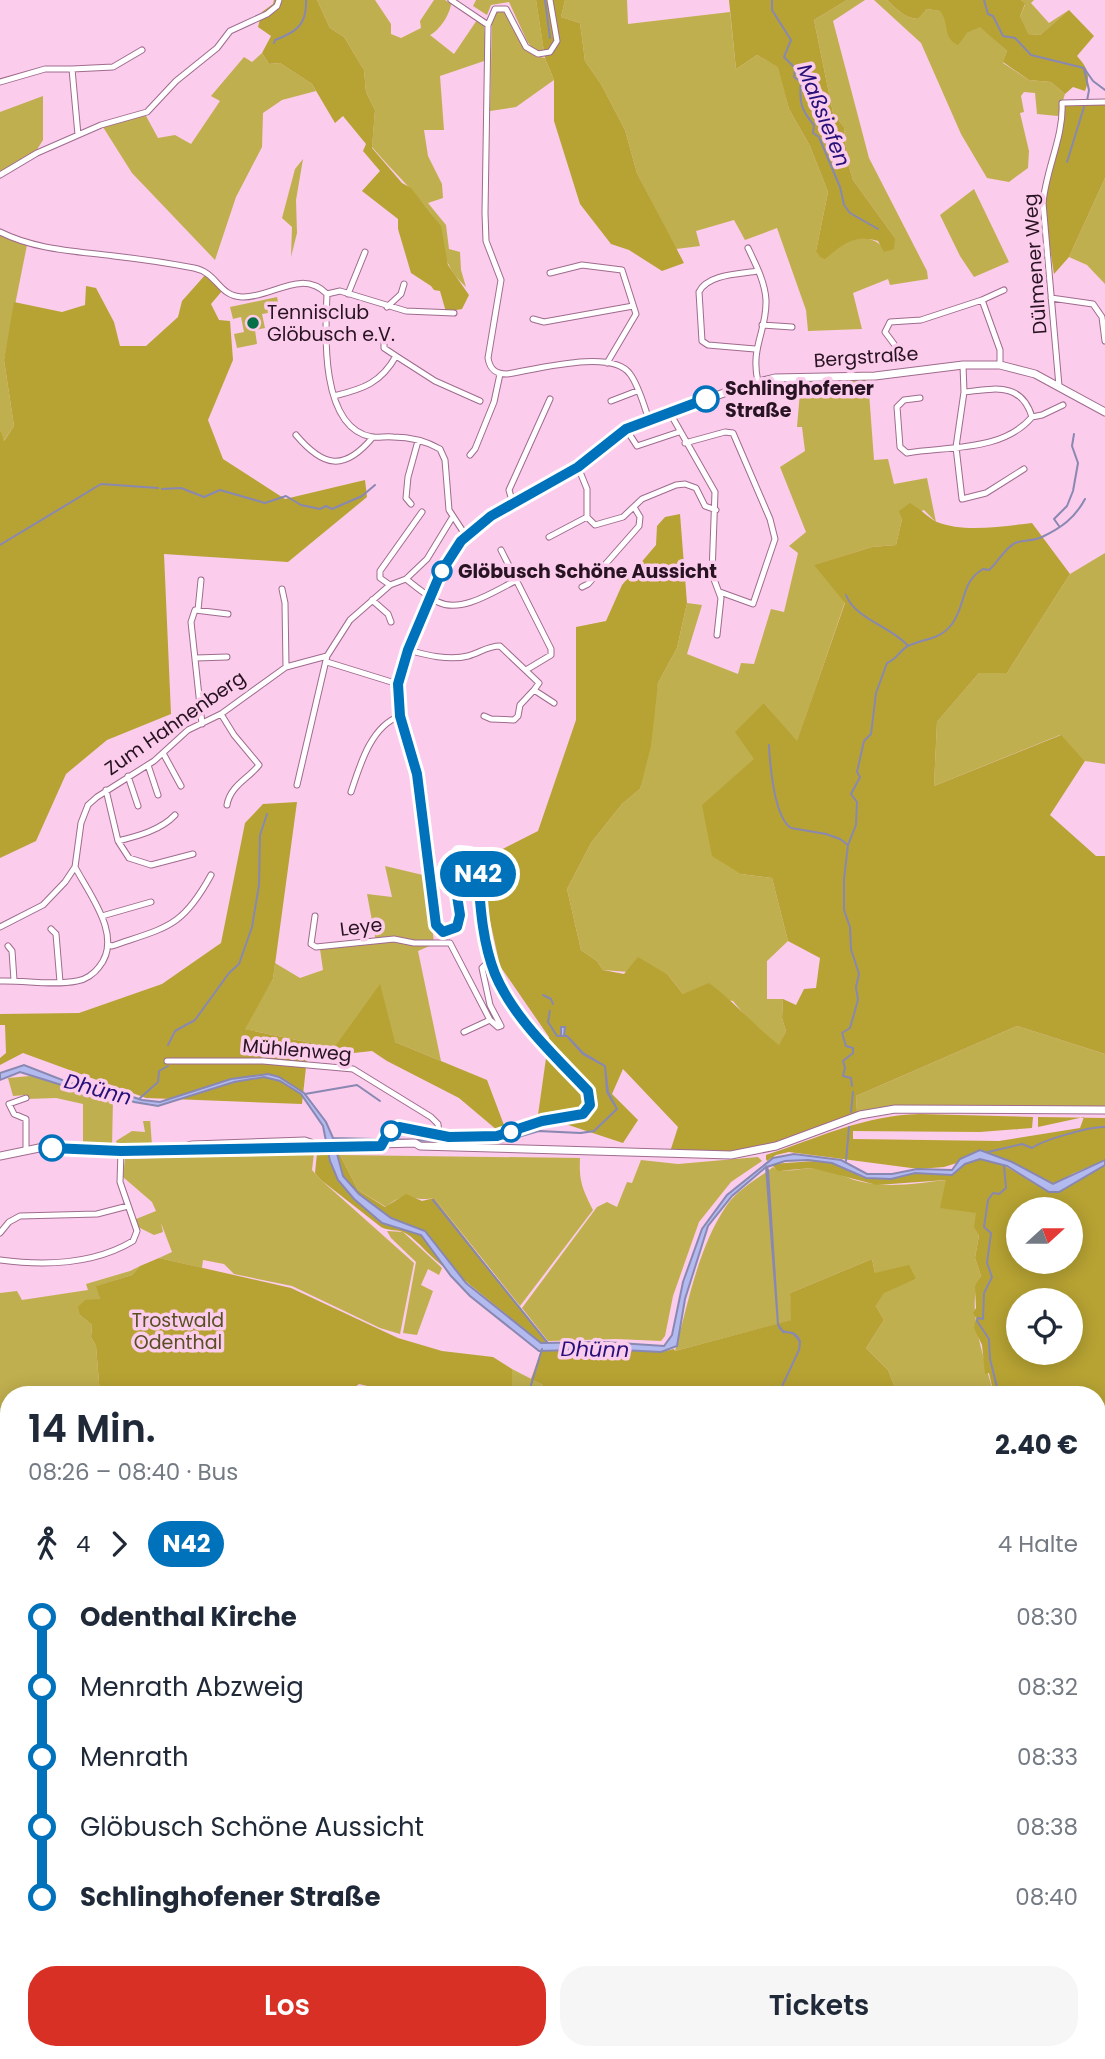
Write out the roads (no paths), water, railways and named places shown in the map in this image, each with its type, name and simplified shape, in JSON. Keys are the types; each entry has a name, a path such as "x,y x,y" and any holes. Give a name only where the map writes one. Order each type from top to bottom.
{"street":[{"path":"0,175 28,158 78,135 127,116 147,112 176,81 217,48 230,31 267,14 277,6 279,0"},
{"path":"451,0 488,25"},
{"path":"550,0 557,41 550,52 531,52 506,9 495,9 488,25 486,241 501,280 489,366 500,374 574,363 607,363 624,368 630,374 649,420"},
{"path":"0,82 45,69 113,67 142,50"},
{"path":"72,69 78,135"},
{"name":"Dülmener Weg","path":"1059,386 1058,345 1043,202 1050,162 1063,120 1062,103 1105,102"},
{"path":"0,232 52,249 134,258 208,271 225,291 240,297 258,295 297,283 315,285 327,295"},
{"path":"748,248 758,271 766,302 755,349 754,365 758,382"},
{"path":"348,294 365,252"},
{"path":"352,262 360,264"},
{"path":"550,273 582,265 622,270 636,314 607,363"},
{"path":"755,349 705,344 701,337 699,292 702,286 711,280 758,271"},
{"path":"387,307 401,294 404,284"},
{"path":"894,344 885,332 890,322 922,320 1004,290"},
{"path":"327,295 340,291 406,311 454,313"},
{"path":"327,295 326,355 334,396 349,426 373,437 392,436 418,441 434,446 443,453 447,501 452,518 466,536"},
{"path":"1051,298 1093,304 1102,317 1105,341"},
{"path":"982,300 1000,350 1000,365"},
{"path":"533,319 544,322 634,306"},
{"path":"762,325 792,327"},
{"path":"384,338 384,348 396,356 435,381 480,401"},
{"path":"334,396 361,390 377,382 396,356"},
{"path":"963,365 964,392 956,447 961,499 986,493 1024,469"},
{"name":"Bergstraße","path":"393,1129 408,1127 439,1135 472,1138 497,1136 542,1121 578,1116 590,1105 588,1091 518,1013 502,988 490,960 484,932 477,862 470,854 459,853 452,863 460,915 457,927 443,932 436,925 417,774 400,716 398,684 408,650 430,596 452,553 466,536 491,516 578,467 626,429 758,382 787,377 875,376 963,365 1000,365 1035,374 1105,412"},
{"path":"470,455 494,402 500,374"},
{"path":"964,392 996,388 1016,393 1025,401 1032,417"},
{"path":"611,401 637,391"},
{"path":"920,398 904,400 897,407 902,451 986,445 1027,423 1032,417 1063,405"},
{"path":"513,504 509,490 550,399"},
{"path":"670,413 685,443 713,486 716,510 712,574 715,586 720,592 753,604 775,540 770,519 733,433 725,432 685,443"},
{"path":"626,429 637,446 679,432"},
{"path":"296,435 320,459 327,461 344,461 373,437"},
{"path":"411,504 407,498 408,477 418,441"},
{"path":"578,467 587,489 587,517 596,525 623,517 642,499 685,484 696,488 708,509 716,510"},
{"path":"582,587 588,584 639,526 640,517 634,508"},
{"path":"390,585 380,578 380,571 422,512"},
{"path":"549,537 587,517"},
{"path":"297,785 327,659 350,620 390,585 406,579 427,559 448,534 452,518"},
{"path":"500,550 551,649 551,655 526,670"},
{"path":"406,579 439,602 458,606 517,580"},
{"path":"198,610 201,580"},
{"path":"282,589 285,603 286,667"},
{"path":"717,635 720,592"},
{"path":"372,600 388,614 391,622"},
{"path":"202,724 191,622 195,610 228,614"},
{"path":"408,650 439,657 460,657 490,646 500,646 539,683 520,705 518,716 514,720 491,719 485,716"},
{"path":"196,658 227,657"},
{"path":"327,659 398,684"},
{"name":"Zum Hahnenberg","path":"75,867 81,823 88,805 106,790 148,765 188,730 221,714 286,667 327,659"},
{"path":"534,690 554,703"},
{"path":"221,714 234,735 259,765 228,795 227,805"},
{"path":"351,792 365,752 389,720 400,716"},
{"path":"163,753 181,786"},
{"path":"148,765 158,795"},
{"path":"128,776 138,806"},
{"path":"106,790 118,841 129,858 144,865 192,855"},
{"path":"118,841 145,833 175,815"},
{"path":"0,927 43,905 75,867 102,916 108,946 104,961 90,976 76,982 0,981"},
{"path":"108,946 175,923 193,906 211,875"},
{"path":"102,916 151,902"},
{"name":"Leye","path":"315,916 311,944 316,947 394,939 414,943 450,943 490,1020"},
{"path":"51,929 56,934 60,982"},
{"path":"8,946 12,951 14,980"},
{"path":"464,1032 490,1020 498,1027 501,1026 490,1005 482,968 490,960"},
{"name":"Mühlenweg","path":"167,1061 263,1061 353,1069 431,1117 438,1124 439,1135"},
{"path":"0,1103 9,1104 26,1098"},
{"path":"9,1104 14,1114 26,1119 26,1149"},
{"path":"0,1156 26,1149 121,1151 395,1145 398,1148 420,1146 708,1156 744,1153 776,1146 848,1118 895,1109 1105,1110"},
{"path":"393,1129 395,1145"},
{"path":"381,1146 393,1129"},
{"path":"0,1260 27,1264 64,1263 95,1256 130,1243 136,1238 137,1231 120,1182 121,1151"},
{"path":"1,1231 9,1222 20,1216 97,1214 128,1206"}],"water":[{"path":"561,1027 565,1027 564,1036 561,1036"},
{"name":"Dhünn","path":"24,1065 70,1083 160,1102 231,1079 268,1074 279,1077 304,1093 326,1122 333,1138 501,1142 333,1139 343,1176 359,1194 391,1218 425,1231 466,1283 541,1343 604,1342 664,1346 672,1335 683,1282 702,1229 727,1195 773,1158 794,1154 841,1160 867,1174 892,1174 917,1169 952,1170 960,1159 980,1150 1012,1162 1053,1184 1105,1160 1105,1165 1059,1192 1049,1192 1007,1166 980,1159 965,1164 952,1175 915,1173 891,1179 866,1178 832,1163 808,1160 785,1161 767,1167 778,1324 766,1167 732,1196 708,1226 685,1299 677,1346 661,1352 603,1349 539,1351 470,1296 451,1276 421,1235 382,1223 354,1199 338,1180 330,1161 323,1126 301,1094 280,1081 264,1077 234,1082 158,1106 134,1102 108,1092 68,1087 20,1072 0,1080 0,1073"}],"waterway":[{"path":"274,43 299,26 305,15 306,0"},
{"path":"545,0 550,38"},
{"name":"Maßsiefen","path":"772,0 772,10 791,40 784,57 795,68 794,77 801,82 802,105 814,125 813,133 819,137 840,187 844,205 850,213 878,229"},
{"path":"984,0 988,14 993,16 1003,36 1015,38 1031,55 1084,68 1093,81 1105,90"},
{"path":"1084,69 1089,90 1087,101"},
{"path":"1067,162 1084,107"},
{"path":"1059,526 1054,519 1067,506 1078,463 1072,446 1074,434"},
{"path":"0,545 101,484 158,488"},
{"path":"162,489 181,488 204,497 220,490 265,503 286,496 301,505 320,509 326,506 332,509 362,496 375,485"},
{"path":"852,1086 851,1078 843,1076 843,1061 853,1053 853,1048 846,1046 842,1033 850,1028 858,1000 856,987 859,974 844,910 848,845 856,825 857,802 851,794 860,777 857,772 864,741 871,734 876,693 887,663 908,646 937,636 947,629 957,616 967,587 976,575 983,569 989,570 1015,543 1039,538 1061,526 1077,512 1085,499"},
{"path":"846,595 865,617 893,633 908,646"},
{"path":"769,745 774,790 785,822 791,828 826,834 848,845"},
{"path":"168,1045 175,1031 195,1020 229,973 239,964 252,927 259,885 260,835 267,814"},
{"path":"543,995 551,999 553,1004"},
{"name":"Dhünn","path":"139,1099 158,1082 159,1071 168,1066"},
{"path":"305,1094 357,1085 380,1101"},
{"path":"851,1112 853,1092"},
{"path":"846,1161 849,1127"},
{"path":"988,1152 1022,1144 1032,1148 1067,1134 1105,1127"},
{"path":"997,1386 990,1359 989,1339 977,1321 978,1318 983,1319 984,1293 992,1277 987,1263 991,1233 984,1227 988,1200 993,1193 999,1194 1006,1188 1004,1166"},
{"path":"433,1200 547,1342"},
{"path":"531,1386 542,1349"}],"place":[{"name":"Tennisclub Glöbusch e.V.","path":"253,323"},
{"name":"Schlinghofener Straße","path":"706,399"},
{"name":"Glöbusch Schöne Aussicht","path":"442,571"}],"park label":[{"name":"Trostwald Odenthal","path":"178,1331"}]}
